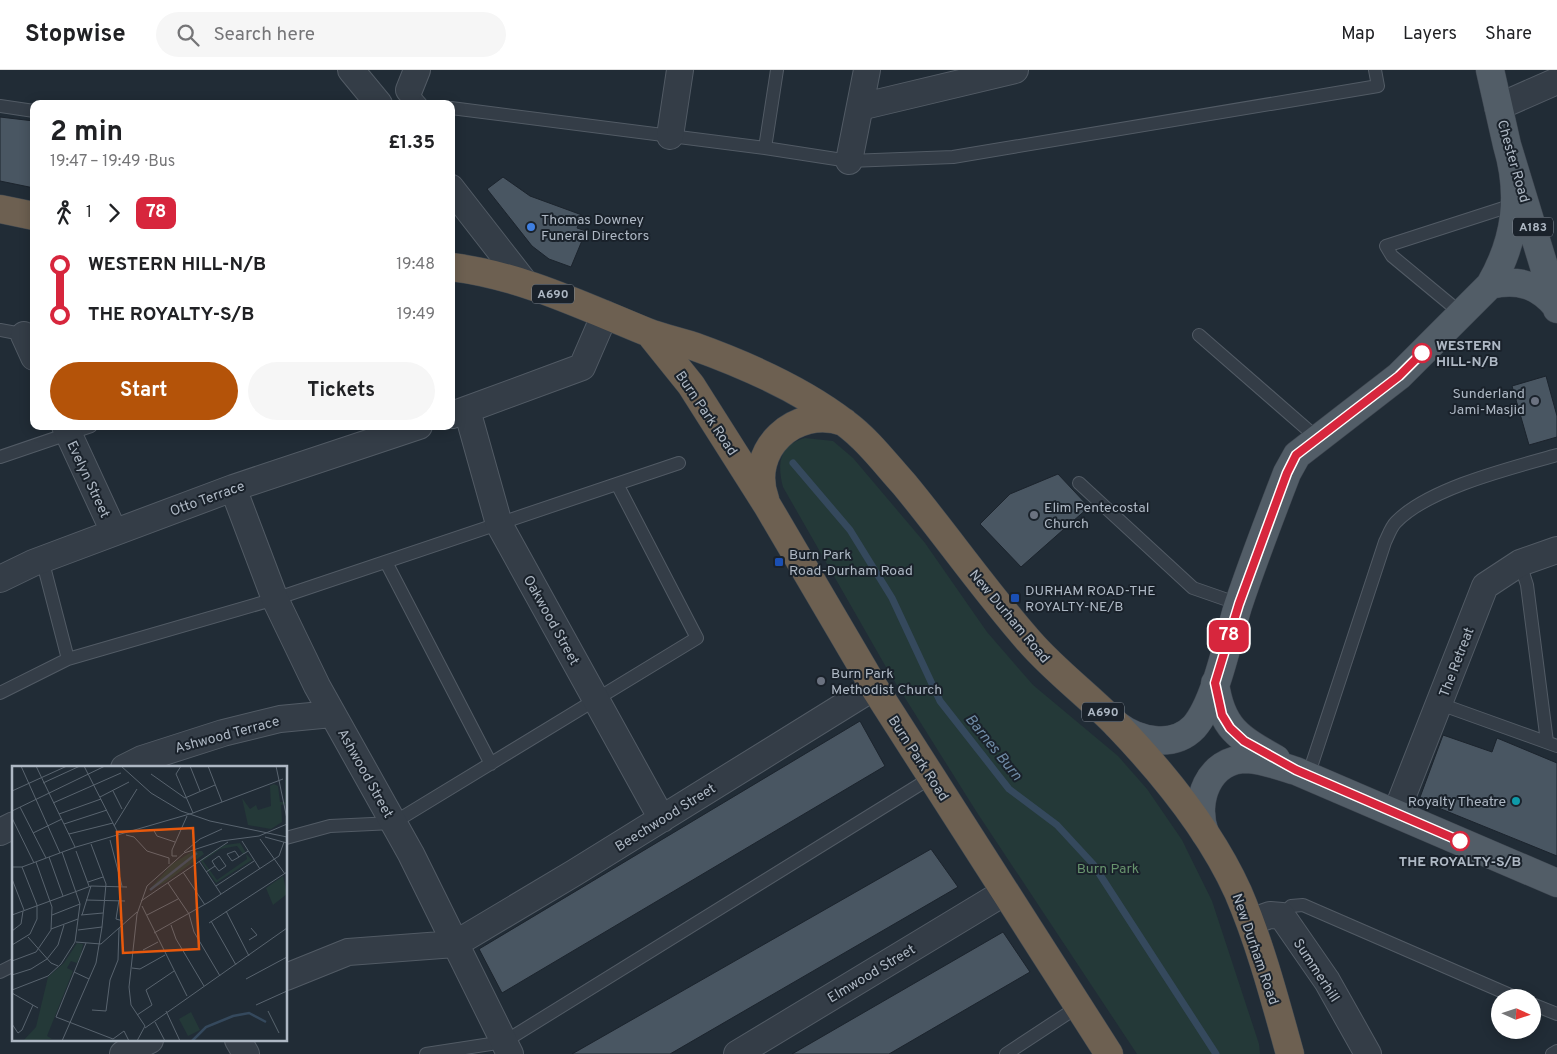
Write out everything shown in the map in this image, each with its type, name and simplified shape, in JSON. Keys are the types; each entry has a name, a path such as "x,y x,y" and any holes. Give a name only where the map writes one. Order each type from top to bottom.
{"highway":[{"path":"0,209 30,215"},
{"name":"A690","path":"455,268 526,283 650,334"},
{"name":"New Durham Road","path":"650,334 691,345 787,386 846,424 876,452 933,520 1000,608 1042,656 1117,725 1182,801 1205,833 1237,891 1250,922 1289,1051"},
{"name":"Burn Park Road","path":"650,334 691,385 767,505 874,687 1110,1054"},
{"name":"A690","path":"767,505 761,480 762,467 766,454 779,435 796,423 808,419 834,419 846,424"}],"main road":[{"name":"Chester Road","path":"1490,70 1507,146 1557,308"},
{"path":"1117,725 1139,738 1152,740 1175,738 1194,727 1207,705 1239,604 1287,473 1296,455 1316,437 1399,376 1490,285 1508,247 1516,204 1515,180 1507,146"},
{"path":"1490,285 1504,281 1518,282 1531,286 1541,291 1557,308"},
{"path":"1215,683 1222,715 1230,728 1244,741 1302,773 1557,883"},
{"path":"1205,833 1200,812 1200,802 1207,784 1221,768 1246,759 1302,773"}],"street":[{"path":"351,70 376,100"},
{"path":"670,136 680,70"},
{"path":"848,161 867,70"},
{"path":"860,108 1015,70"},
{"path":"1498,107 1557,81"},
{"path":"455,193 526,283"},
{"path":"457,410 582,368 605,314"},
{"name":"Oakwood Street","path":"457,410 499,524 662,819"},
{"name":"Evelyn Street","path":"75,430 114,532"},
{"name":"Otto Terrace","path":"0,579 42,559 233,488 407,430"},
{"name":"Ashwood Street","path":"233,488 275,599 332,714 393,823 507,1048"},
{"name":"The Retreat","path":"1396,813 1485,586 1520,563 1557,550"},
{"name":"Beechwood Street","path":"455,944 662,819 874,687"},
{"name":"Ashwood Terrace","path":"128,766 142,759 223,733 280,719 332,714"},
{"path":"0,832 12,826"},
{"name":"Elmwood Street","path":"737,1054 1005,892"},
{"path":"1250,922 1270,915 1282,916"},
{"name":"Summerhill","path":"1282,916 1327,981 1368,1054"},
{"path":"288,976 348,952 455,944"},
{"path":"123,1054 146,1042"},
{"path":"239,1042 246,1054"}],"lane":[{"path":"765,148 777,70"},
{"path":"455,109 765,148 848,161 953,157 1378,86 1375,70"},
{"path":"0,106 30,110"},
{"path":"1462,314 1392,256 1386,246 1516,204"},
{"path":"1199,335 1316,437"},
{"path":"0,457 72,430"},
{"path":"1302,773 1385,542 1395,523 1420,504 1479,478 1557,455"},
{"path":"0,693 68,659 275,599 679,463"},
{"path":"1079,483 1193,588 1239,604"},
{"path":"288,837 330,826 393,823 697,638 617,484"},
{"path":"42,559 68,659"},
{"path":"386,562 491,764"},
{"path":"1440,704 1552,744 1526,585 1520,563"},
{"path":"426,1054 507,1048 932,777"},
{"path":"1282,916 1292,906 1303,905 1496,989"},
{"path":"0,972 12,966"},
{"path":"1006,1054 1079,1006"},
{"path":"1541,1008 1557,1014"},
{"path":"1552,1054 1557,1051"}],"green space":[{"name":"Burn Park","path":"805,438 833,441 853,458 925,543 987,632 1033,685 1118,756 1147,789 1182,840 1212,901 1259,1044 1260,1054 1137,1054 976,811 890,674 783,487 780,471 782,456 790,445"}],"building":[{"path":"0,117 30,121 30,187 0,181"},
{"path":"503,177 530,196 582,215 577,228 586,231 571,267 549,259 532,246 487,189"},
{"name":"Sunderland Jami-Masjid","path":"1546,376 1557,416 1557,437 1529,445 1512,386"},
{"name":"Elim Pentecostal Church","path":"1058,474 1089,507 1021,567 980,524 1010,494"},
{"path":"860,721 885,766 502,993 479,949"},
{"name":"Royalty Theatre","path":"1443,735 1492,752 1497,738 1557,763 1557,856 1419,800"},
{"path":"931,849 958,887 670,1054 572,1054"},
{"path":"1003,932 1030,972 889,1054 792,1054"}],"waterway":[{"name":"Barnes Burn","path":"793,463 850,530 892,598 940,701 1009,789 1057,825 1093,864 1216,1054"}],"bus line":[{"name":"78","path":"1422,353 1399,376 1316,437 1296,455 1269,520 1239,604 1215,683 1222,715 1230,728 1244,741 1296,770 1460,841"}],"place":[{"name":"Thomas Downey Funeral Directors","path":"531,227"},
{"name":"WESTERN HILL-N/B","path":"1422,353"},
{"name":"Sunderland Jami-Masjid","path":"1535,401"},
{"name":"Elim Pentecostal Church","path":"1034,515"},
{"name":"Burn Park Road-Durham Road","path":"779,562"},
{"name":"DURHAM ROAD-THE ROYALTY-NE/B","path":"1015,598"},
{"name":"Burn Park Methodist Church","path":"821,681"},
{"name":"Royalty Theatre","path":"1516,801"},
{"name":"THE ROYALTY-S/B","path":"1460,841"}]}
